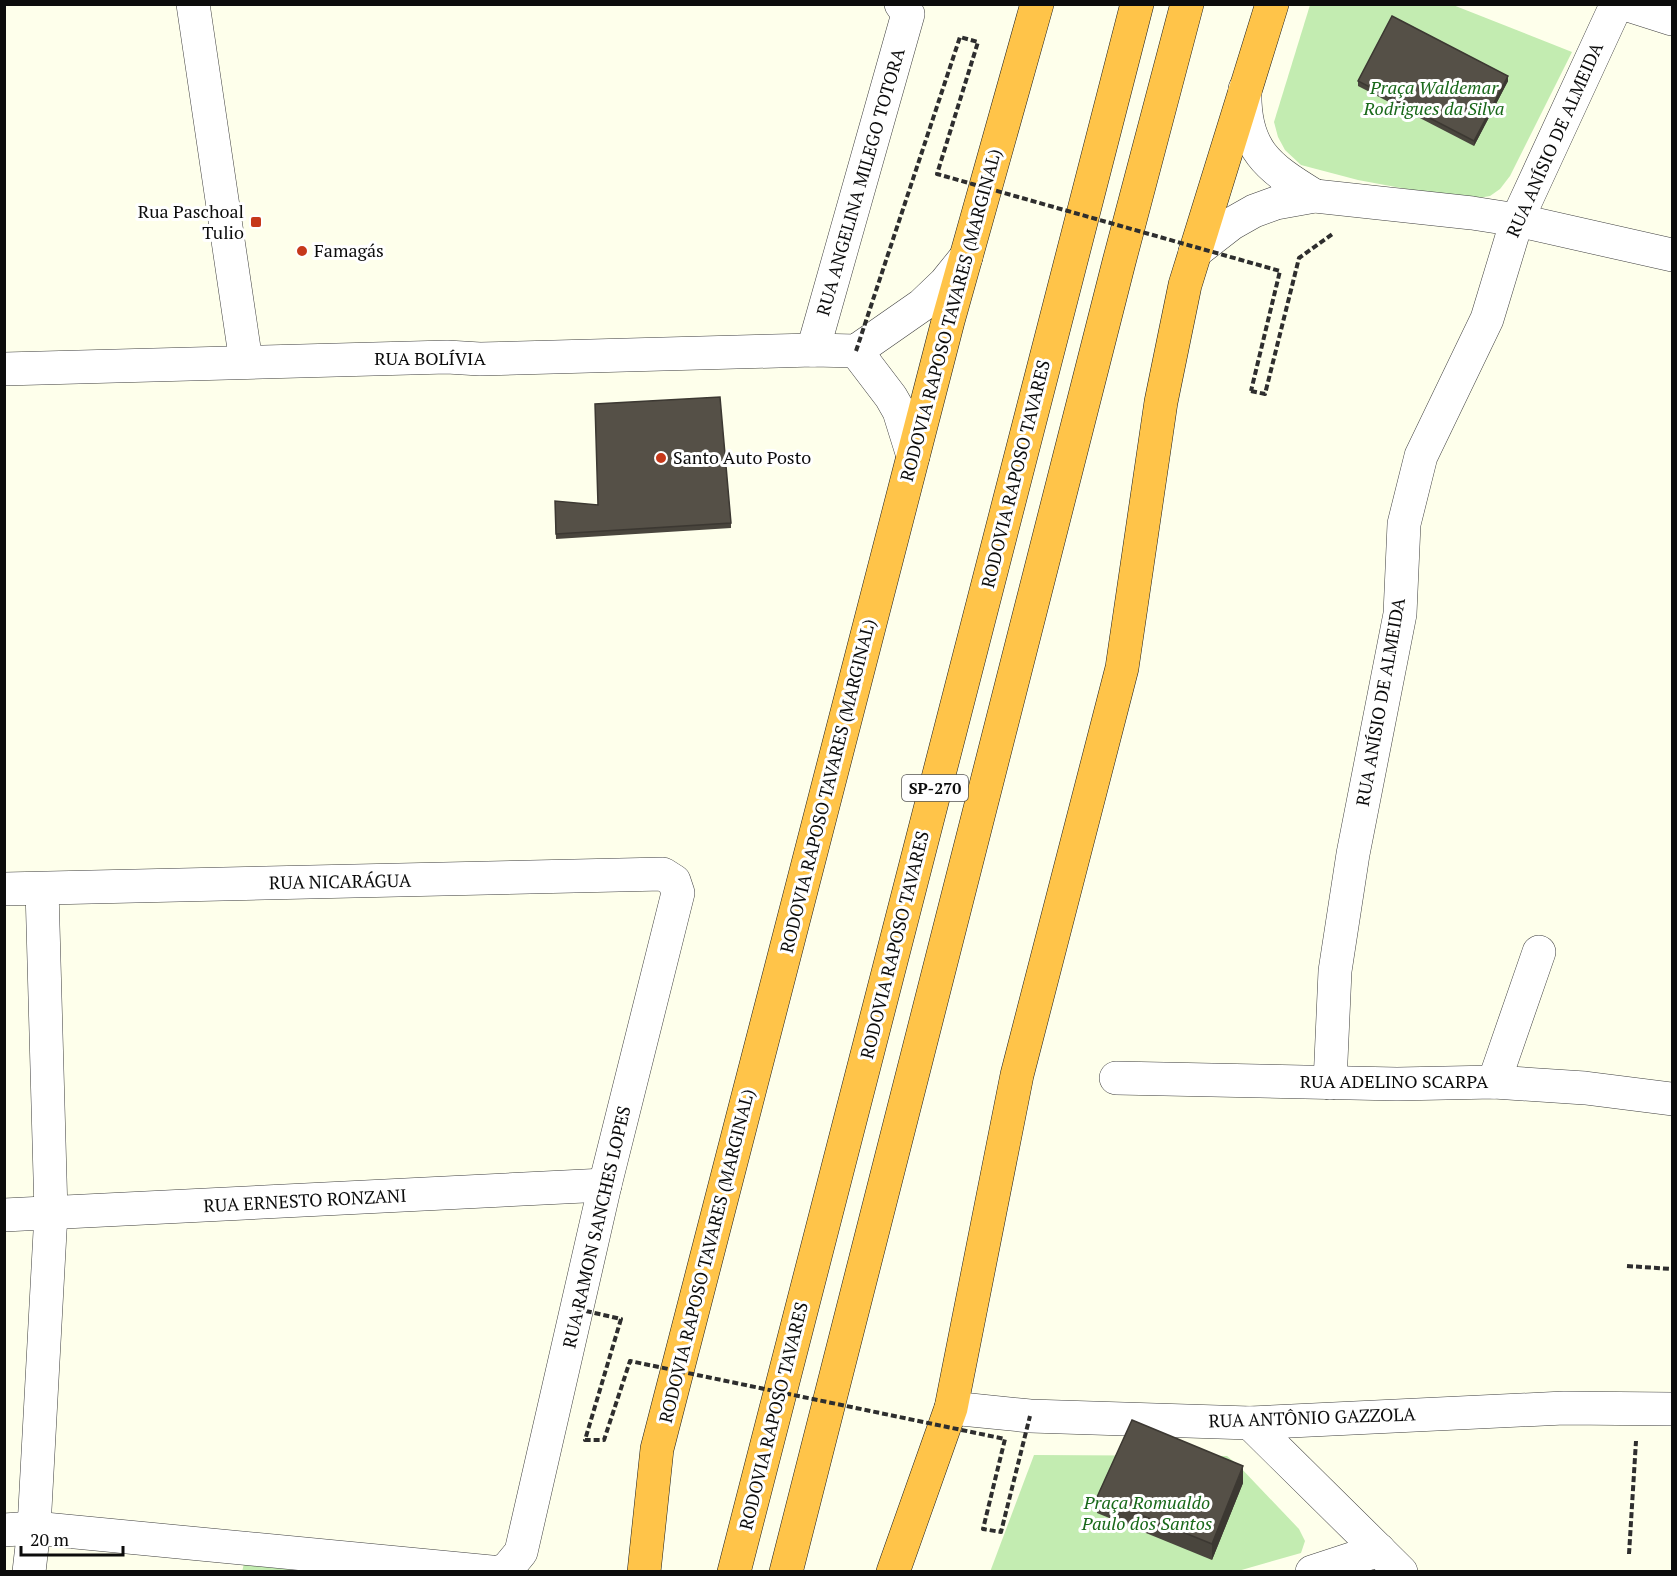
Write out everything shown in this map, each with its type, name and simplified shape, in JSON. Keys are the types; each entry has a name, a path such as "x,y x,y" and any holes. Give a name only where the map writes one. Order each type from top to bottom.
{"highway":[{"name":"RODOVIA RAPOSO TAVARES (MARGINAL)","path":"644,1572 657,1449 913,456 966,256 1037,4"},
{"name":"RODOVIA RAPOSO TAVARES","path":"734,1572 1137,4"},
{"name":"SP-270","path":"786,1572 1119,262 1187,4"},
{"path":"893,1572 951,1408 1017,1076 1122,668 1161,402 1185,285 1272,4"}],"street":[{"path":"193,4 246,362"},
{"path":"1620,5 1628,5 1672,19"},
{"name":"RUA ANÍSIO DE ALMEIDA","path":"1330,1083 1335,971 1353,854 1400,614 1404,524 1421,456 1486,319 1517,220 1613,12 1620,5"},
{"name":"RUA ANGELINA MILEGO TOTORA","path":"813,350 904,9"},
{"path":"1245,89 1244,112 1251,138 1281,176 1315,196"},
{"path":"1195,252 1224,229 1254,211 1276,203 1315,196 1517,220 1672,255"},
{"path":"913,456 899,411 856,351 922,305 945,283 966,256"},
{"name":"RUA BOLÍVIA","path":"4,369 447,357 480,359 813,350 856,351"},
{"name":"RUA NICARÁGUA","path":"4,889 663,874 674,881"},
{"name":"RUA RAMON SANCHES LOPES","path":"499,1571 521,1552 605,1185 678,893 674,881"},
{"path":"28,1572 19,1529 51,1213 42,889"},
{"path":"1494,1082 1539,952"},
{"name":"RUA ADELINO SCARPA","path":"1116,1078 1330,1083 1494,1082 1585,1088 1672,1099"},
{"name":"RUA ERNESTO RONZANI","path":"4,1215 605,1185"},
{"name":"RUA ANTÔNIO GAZZOLA","path":"951,1408 1030,1416 1250,1423 1564,1408 1672,1408"},
{"path":"1250,1423 1390,1561"},
{"path":"19,1529 499,1571"},
{"path":"1312,1572 1390,1561"}],"path":[{"path":"856,351 960,37 978,42 937,174 1280,271 1251,391 1265,394 1299,258 1374,203"},
{"path":"1627,1266 1672,1269"},
{"path":"577,1310 621,1319 585,1440 604,1440 630,1361 1005,1439 983,1529 1001,1532 1030,1416"},
{"path":"1629,1554 1638,1408"}],"green space":[{"name":"Praça Waldemar Rodrigues da Silva","path":"1310,5 1453,5 1572,52 1510,176 1500,189 1490,196 1455,198 1358,180 1301,165 1285,150 1274,122"},
{"name":"Praça Romualdo Paulo dos Santos","path":"1034,1455 1227,1456 1299,1529 1305,1541 1301,1553 1238,1571 990,1572"},
{"path":"245,1559 411,1572 242,1572"}],"building":[{"path":"1392,16 1508,76 1474,141 1358,81"},
{"name":"Santo Auto Posto","path":"720,397 731,523 556,534 555,501 598,505 595,404"},
{"path":"1132,1420 1243,1466 1212,1544 1097,1497"}],"place":[{"name":"Rua Paschoal Tulio","path":"256,222"},
{"name":"Famagás","path":"302,251"},
{"name":"Santo Auto Posto","path":"661,458"}]}
